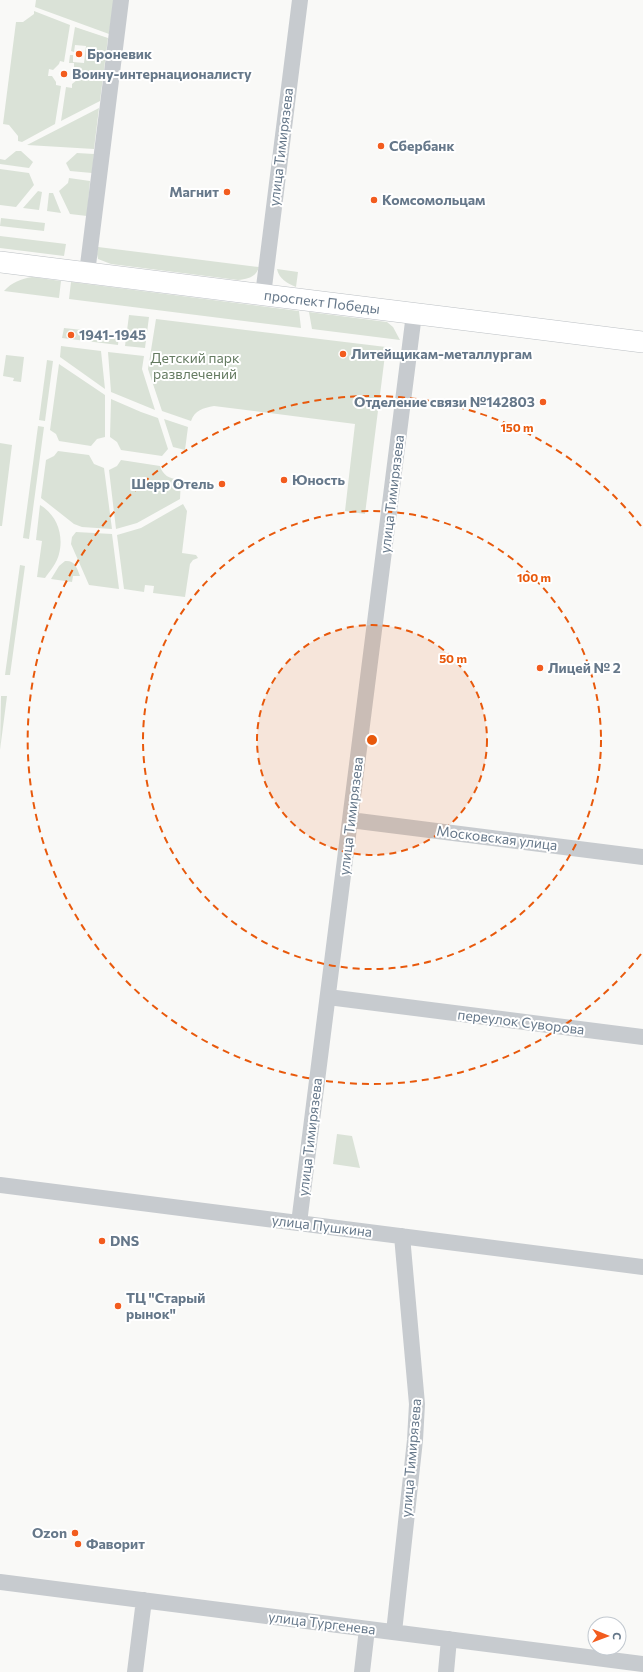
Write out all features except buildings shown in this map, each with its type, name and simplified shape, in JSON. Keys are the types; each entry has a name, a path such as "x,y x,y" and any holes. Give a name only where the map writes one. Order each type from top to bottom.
{"main road":[{"name":"проспект Победы","path":"0,262 87,264 263,295 643,342"}],"street":[{"path":"87,264 121,0"},
{"name":"улица Тимирязева","path":"263,295 300,0"},
{"name":"улица Тимирязева","path":"300,1223 414,314"},
{"name":"Московская улица","path":"350,820 643,857"},
{"name":"переулок Суворова","path":"328,997 643,1037"},
{"name":"улица Пушкина","path":"0,1185 643,1267"},
{"name":"улица Тимирязева","path":"394,1632 415,1440 417,1404 402,1236"},
{"name":"улица Тургенева","path":"0,1582 643,1664"},
{"path":"135,1672 144,1600"},
{"path":"362,1672 367,1629"},
{"path":"446,1672 449,1639"}],"green space":[{"path":"36,0 114,0 109,34 35,7"},
{"path":"34,11 70,25 64,62 60,61 53,70 49,69 48,76 52,76 56,82 56,85 61,86 55,124 22,142 18,141 18,136 9,125 3,124 16,22 23,22 34,14"},
{"path":"75,27 108,38 100,101 61,121 66,87 72,88 72,84 77,80 80,80 81,73 78,73 74,67 74,63 69,63 70,55 73,55 73,62 84,63 86,46 75,45 74,52 71,51"},
{"path":"99,108 94,149 27,145"},
{"path":"16,151 21,151 33,162 29,168 0,164 0,159 5,160"},
{"path":"77,153 94,154 92,173 70,171 66,163"},
{"path":"0,169 29,173 34,185 16,207 0,205"},
{"path":"69,178 90,181 87,216 70,214 59,191 68,183"},
{"path":"38,191 42,192 39,210 23,208"},
{"path":"49,193 53,193 61,213 47,211"},
{"path":"1,218 45,223 44,231 0,226"},
{"path":"0,236 66,244 64,256 0,248"},
{"path":"98,247 259,267 256,273 251,277 238,280 111,264 98,259"},
{"path":"277,269 298,272 296,287 282,278"},
{"path":"32,277 61,281 59,298 4,291 17,281"},
{"path":"71,282 299,311 301,328 69,299"},
{"path":"309,312 387,322 393,327 400,340 312,329"},
{"path":"129,315 149,317 145,348 125,346"},
{"name":"Детский парк развлечений","path":"156,319 386,347 365,514 345,511 355,424 214,406 200,410 195,414 191,421 162,411 148,369"},
{"path":"64,328 119,334 118,345 62,338"},
{"path":"61,346 101,351 105,389 60,357"},
{"path":"108,352 144,356 142,369 155,410 111,392"},
{"path":"6,355 24,357 21,382 13,381 14,378 3,376"},
{"path":"47,360 53,361 45,421 39,420"},
{"path":"59,364 105,395 105,437 97,439 91,446 59,441 56,434 50,430"},
{"path":"111,399 158,418 168,449 162,456 121,450 117,442 110,437"},
{"path":"164,419 188,427 185,450 173,447"},
{"path":"38,426 44,427 29,539 23,538"},
{"path":"0,443 12,445 2,526 0,526"},
{"path":"58,451 89,455 94,464 104,468 112,529 82,527 74,524 41,498 46,460 54,456"},
{"path":"121,460 160,466 165,475 168,477 181,479 180,499 137,523 116,529 109,470 117,466"},
{"path":"183,504 187,511 182,553 196,555 198,558 193,560 190,564 185,597 153,593 154,586 145,585 144,592 124,589 117,535 141,528"},
{"path":"40,505 51,514 55,520 61,540 58,557 45,578 37,577 42,541 36,540"},
{"path":"76,532 112,534 119,589 89,585 71,544 72,537"},
{"path":"65,561 73,563 77,567 80,576 73,576 72,582 51,579 59,566"},
{"path":"20,565 25,566 10,675 5,675"},
{"path":"1,696 7,696 0,750"},
{"path":"337,1134 352,1136 360,1168 333,1164"}],"place":[{"name":"Броневик","path":"79,54"},
{"name":"Воину-интернационалисту","path":"64,74"},
{"name":"Сбербанк","path":"381,146"},
{"name":"Магнит","path":"227,192"},
{"name":"Комсомольцам","path":"374,200"},
{"name":"1941-1945","path":"71,335"},
{"name":"Литейщикам-металлургам","path":"343,354"},
{"name":"Отделение связи №142803","path":"543,402"},
{"name":"Юность","path":"284,480"},
{"name":"Шерр Отель","path":"222,484"},
{"name":"Лицей № 2","path":"540,668"},
{"name":"DNS","path":"102,1241"},
{"name":"ТЦ \"Старый рынок\"","path":"118,1306"},
{"name":"Ozon","path":"75,1533"},
{"name":"Фаворит","path":"78,1544"}]}
